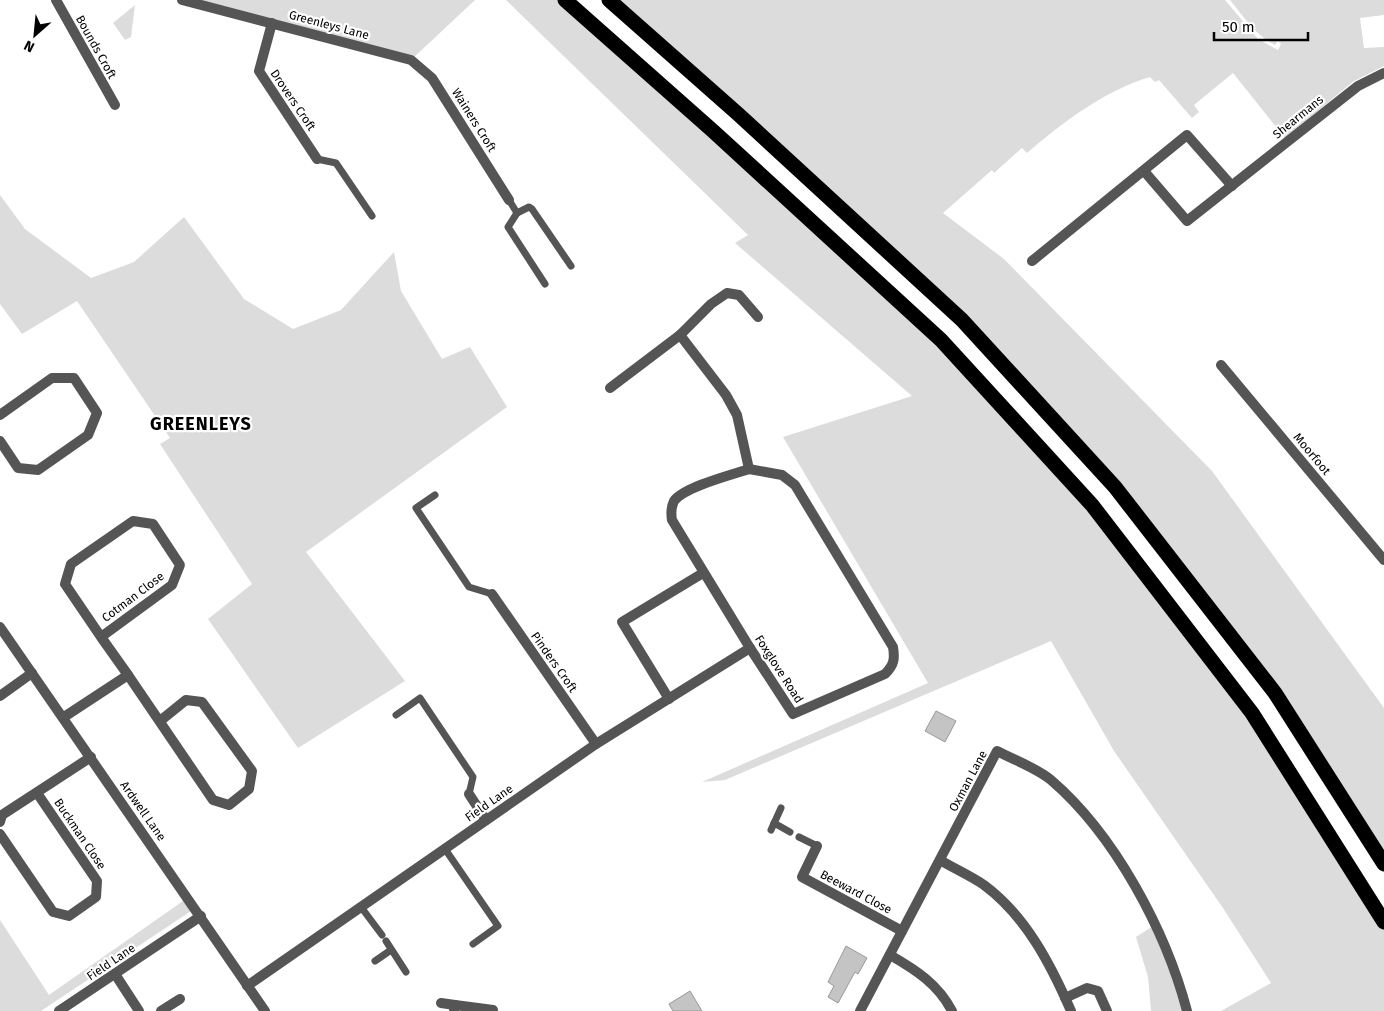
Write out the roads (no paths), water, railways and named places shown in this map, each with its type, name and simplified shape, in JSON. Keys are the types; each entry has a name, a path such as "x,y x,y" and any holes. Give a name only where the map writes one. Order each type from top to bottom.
{"highway":[{"path":"564,0 713,131 941,340 1092,505 1252,713 1384,922"},
{"path":"609,0 738,114 962,320 1115,487 1275,694 1384,864"}],"street":[{"name":"Bounds Croft","path":"56,0 115,105"},
{"name":"Greenleys Lane","path":"182,0 411,60"},
{"name":"Drovers Croft","path":"272,23 259,72 317,159"},
{"name":"Wainers Croft","path":"411,60 432,78 509,200"},
{"name":"Shearmans","path":"1144,172 1187,221 1358,86 1384,73"},
{"path":"1032,261 1144,172 1187,135 1232,186"},
{"path":"610,388 680,335 711,304 727,293 739,296 758,317"},
{"path":"680,335 726,395 737,415 749,469"},
{"name":"Moorfoot","path":"1221,365 1384,560"},
{"path":"0,415 52,378 74,378 98,412 88,435 38,470 18,468 0,441"},
{"name":"Foxglove Road","path":"749,469 782,475 795,484 893,647 894,658 892,666 885,674 793,714 703,573 672,520 671,512 674,502 684,492 749,469"},
{"name":"Cotman Close","path":"101,637 172,585 180,565 153,524 133,521 71,564 65,584 101,637 160,721 213,800 230,805 249,789 252,771 202,702 186,700 160,721"},
{"path":"669,699 622,622 703,573"},
{"name":"Pinders Croft","path":"492,594 596,744"},
{"name":"Ardwell Lane","path":"0,626 265,1011"},
{"name":"Field Lane","path":"247,986 596,744 750,648"},
{"path":"0,696 32,673"},
{"path":"64,717 128,675"},
{"name":"Oxman Lane","path":"860,1011 998,751 1050,779 1087,816 1124,868 1156,924 1180,984 1187,1011"},
{"name":"Buckman Close","path":"0,822 2,815 91,758"},
{"name":"Buckman Close","path":"0,834 53,912 68,916 96,896 97,881 37,793"},
{"path":"469,794 486,820"},
{"name":"Beeward Close","path":"817,846 802,878 902,931"},
{"path":"940,860 984,885 1011,908 1036,942 1071,1011"},
{"name":"Field Lane","path":"59,1011 201,916"},
{"path":"890,955 923,974 946,998 952,1011"},
{"path":"115,974 139,1011"},
{"path":"1065,998 1087,988 1098,991 1107,1011"},
{"path":"161,1011 180,998"},
{"path":"442,1003 454,1008 493,1010"}],"lane":[{"path":"317,159 336,164 372,216"},
{"path":"509,200 517,213"},
{"path":"545,284 508,227 517,213 529,207 532,209 571,266"},
{"path":"435,495 416,508 469,587 492,594"},
{"path":"396,715 420,698 473,777 469,794"},
{"path":"781,808 772,827 790,832"},
{"path":"799,837 817,846"},
{"path":"445,849 498,926 473,944"},
{"path":"361,907 406,972"},
{"path":"375,961 391,950"}],"district":[{"name":"GREENLEYS","path":"201,424"}]}
